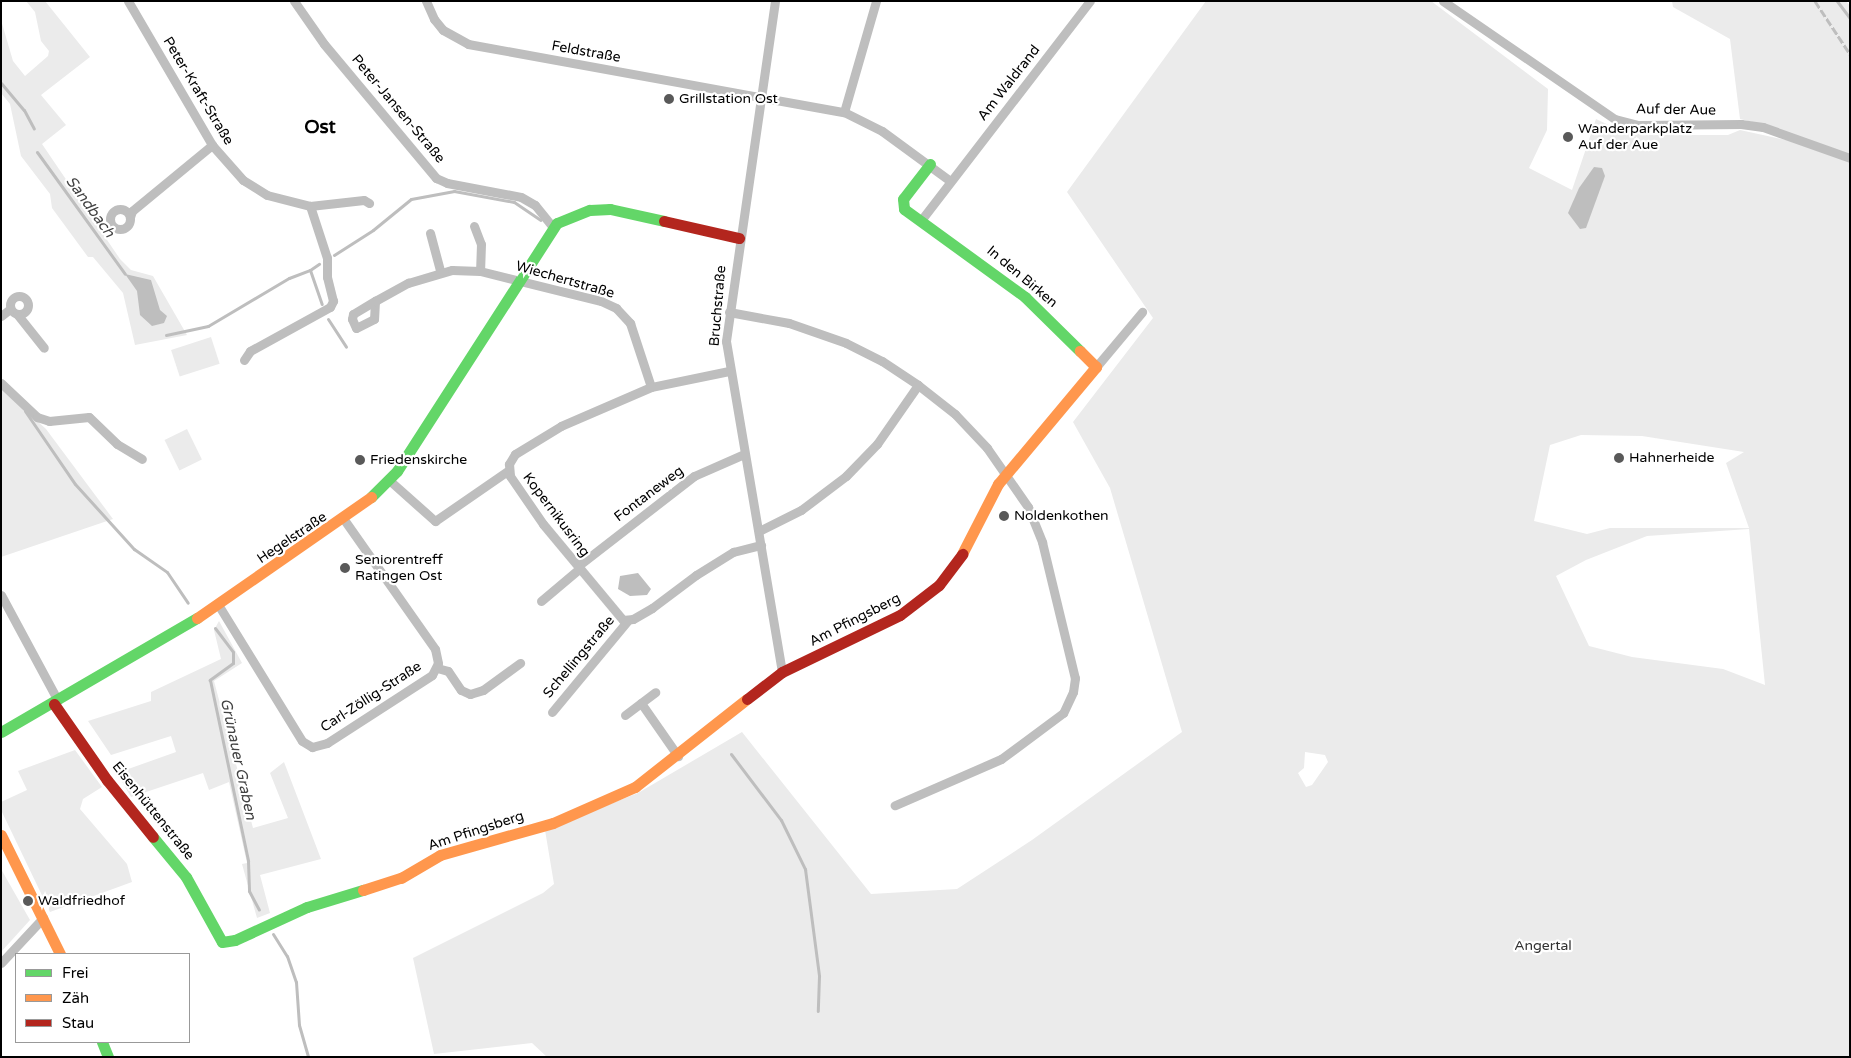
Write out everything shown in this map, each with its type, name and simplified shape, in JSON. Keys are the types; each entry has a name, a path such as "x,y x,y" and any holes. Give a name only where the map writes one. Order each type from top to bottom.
{"street":[{"name":"Peter-Kraft-Straße","path":"128,1 212,145 243,180 267,194 310,206 364,200 370,203"},
{"name":"Peter-Jansen-Straße","path":"294,1 324,44 436,178 447,183 521,197 534,205 552,227"},
{"name":"Feldstraße","path":"426,1 434,19 443,30 468,44 761,98"},
{"name":"Bruchstraße","path":"775,1 739,238 726,341 729,371 759,531 782,672"},
{"path":"844,112 876,1"},
{"name":"Am Waldrand","path":"950,181 1090,1"},
{"name":"Auf der Aue","path":"1443,1 1615,119 1637,125 1741,124 1764,128 1850,158"},
{"path":"761,98 844,112 882,131 930,164 950,181 922,219"},
{"path":"130,217 132,211 212,145"},
{"name":"In den Birken","path":"930,164 902,204 907,211 922,219 1025,297 1096,367"},
{"path":"244,360 250,351 330,307 333,301 327,277 327,258 310,206"},
{"path":"517,281 552,227 569,216 600,208 739,238"},
{"path":"474,226 480,244 480,271"},
{"path":"430,233 440,271"},
{"name":"Wiechertstraße","path":"375,301 408,283 440,271 480,271 616,308 630,323 652,387"},
{"name":"Hegelstraße","path":"1,732 56,702 219,606 345,521 389,480 414,447 517,281"},
{"path":"1,316 14,312 44,348"},
{"path":"729,312 789,323 846,343 882,361 918,385 972,430 1006,474 1028,507 1042,542 1073,664 1073,692 1062,713 1015,751 894,805"},
{"path":"1006,474 1142,312"},
{"name":"Kopernikusring","path":"628,620 618,616 543,524 513,481 509,470 512,459 522,449 561,426 636,393 652,387 729,371"},
{"path":"1,383 37,416 49,421 89,417 117,444 142,459"},
{"path":"759,531 801,510 846,476 877,444 918,385"},
{"name":"Fontaneweg","path":"541,601 578,568 694,476 744,454"},
{"path":"389,480 435,521 509,470"},
{"name":"Am Pfingsberg","path":"222,942 235,940 307,907 385,885 440,855 553,822 635,787 678,756 782,672 900,615 922,601 956,564 1006,474"},
{"name":"Carl-Zöllig-Straße","path":"219,606 302,741 312,747 327,743 432,675 437,668 435,649 345,521"},
{"path":"628,620 652,608 696,575 733,552 761,544"},
{"name":"Eisenhüttenstraße","path":"1,595 56,702 107,780 186,877 214,932 222,942"},
{"name":"Schellingstraße","path":"552,712 628,620"},
{"path":"437,668 448,671 461,690 470,694 483,690 520,663"},
{"path":"625,715 654,692"},
{"path":"641,703 678,756"},
{"path":"1,835 60,953"},
{"path":"1,963 43,918"},
{"path":"102,1043 108,1057"}],"green space":[{"path":"26,1 45,1 90,57 41,95 66,125 42,144 120,259 131,270 153,276 187,335 135,345 123,293 93,257 88,257 52,208 50,194 21,156 10,104 1,93 1,20 13,61 25,76 48,56 49,51 41,41 35,12"},
{"name":"Angertal","path":"1206,1 1431,1 1548,89 1547,130 1529,168 1572,190 1596,119 1617,129 1647,135 1728,135 1740,130 1791,141 1769,126 1740,119 1730,39 1673,7 1672,1 1846,1 1850,6 1850,1057 547,1057 532,1043 434,1054 413,958 543,893 554,884 545,830 638,793 742,732 871,894 957,889 1032,840 1182,732 1110,488 1073,422 1153,318 1067,192","holes":["1581,435 1642,436 1744,452 1726,463 1749,528 1610,528 1587,534 1534,521 1550,445","1749,529 1765,685 1723,669 1632,657 1589,646 1556,576 1586,560 1647,536","1305,752 1325,755 1328,762 1312,785 1306,787 1298,773 1304,768"]},
{"path":"211,337 220,364 180,377 171,350"},
{"path":"1,388 46,429 113,519 1,557"},
{"path":"187,429 202,460 179,471 165,440"},
{"path":"219,621 242,663 214,681 253,828 288,818 270,773 284,762 321,859 260,875 270,913 257,918 242,864 247,863 229,782 209,790 203,773 131,797 117,773 176,752 171,736 111,755 88,721 151,701 151,692 221,659 214,630"},
{"path":"75,750 102,787 83,799 80,809 127,864 132,882 50,912 1,810 1,802 27,790 18,771"},
{"path":"1,869 30,920 1,952"}],"shaded area":[{"path":"1594,167 1602,168 1605,176 1586,228 1580,229 1568,213 1579,188"},
{"path":"125,274 151,280 160,310 167,316 164,323 152,326 140,315 137,291"},
{"path":"638,573 651,589 647,595 630,596 618,589 620,576"}],"waterway":[{"path":"1837,1 1850,18"},
{"name":"Sandbach","path":"1,83 24,110 34,129"},
{"name":"Sandbach","path":"37,152 125,274"},
{"path":"334,255 373,230 411,199 454,191 514,202 541,220"},
{"path":"310,270 319,264"},
{"path":"166,335 208,326 289,278 310,270 322,304"},
{"path":"328,319 346,347"},
{"name":"Grünauer Graben","path":"25,411 75,484 134,549 167,572 188,603"},
{"name":"Grünauer Graben","path":"215,628 233,652 233,663 210,680 248,861 249,891 259,910"},
{"path":"731,754 781,820 805,869 819,976 818,1011"},
{"name":"Grünauer Graben","path":"273,934 287,956 296,982 299,1025 308,1057"}],"railway":[{"path":"1815,1 1850,54"}],"traffic: fast":[{"path":"930,164 903,199 904,209 1025,297 1080,351"},
{"path":"371,497 397,471 557,223 590,210 610,209 664,221"},
{"path":"1,732 197,618"},
{"path":"153,837 186,877 222,942 235,940 307,907 363,890"},
{"path":"102,1043 108,1057"}],"traffic: slow":[{"path":"962,554 998,484 1096,367 1080,351"},
{"path":"197,618 371,497"},
{"path":"363,890 401,878 440,855 553,823 635,787 747,699"},
{"path":"1,835 60,953"}],"traffic: jam":[{"path":"664,221 739,238"},
{"path":"747,699 782,672 900,615 939,585 962,554"},
{"path":"54,704 107,780 153,837"}],"place":[{"name":"Grillstation Ost","path":"669,99"},
{"name":"Wanderparkplatz Auf der Aue","path":"1568,137"},
{"name":"Hahnerheide","path":"1619,458"},
{"name":"Friedenskirche","path":"360,460"},
{"name":"Noldenkothen","path":"1004,516"},
{"name":"Seniorentreff Ratingen Ost","path":"345,568"},
{"name":"Waldfriedhof","path":"28,901"}],"district":[{"name":"Ost","path":"320,128"}]}
